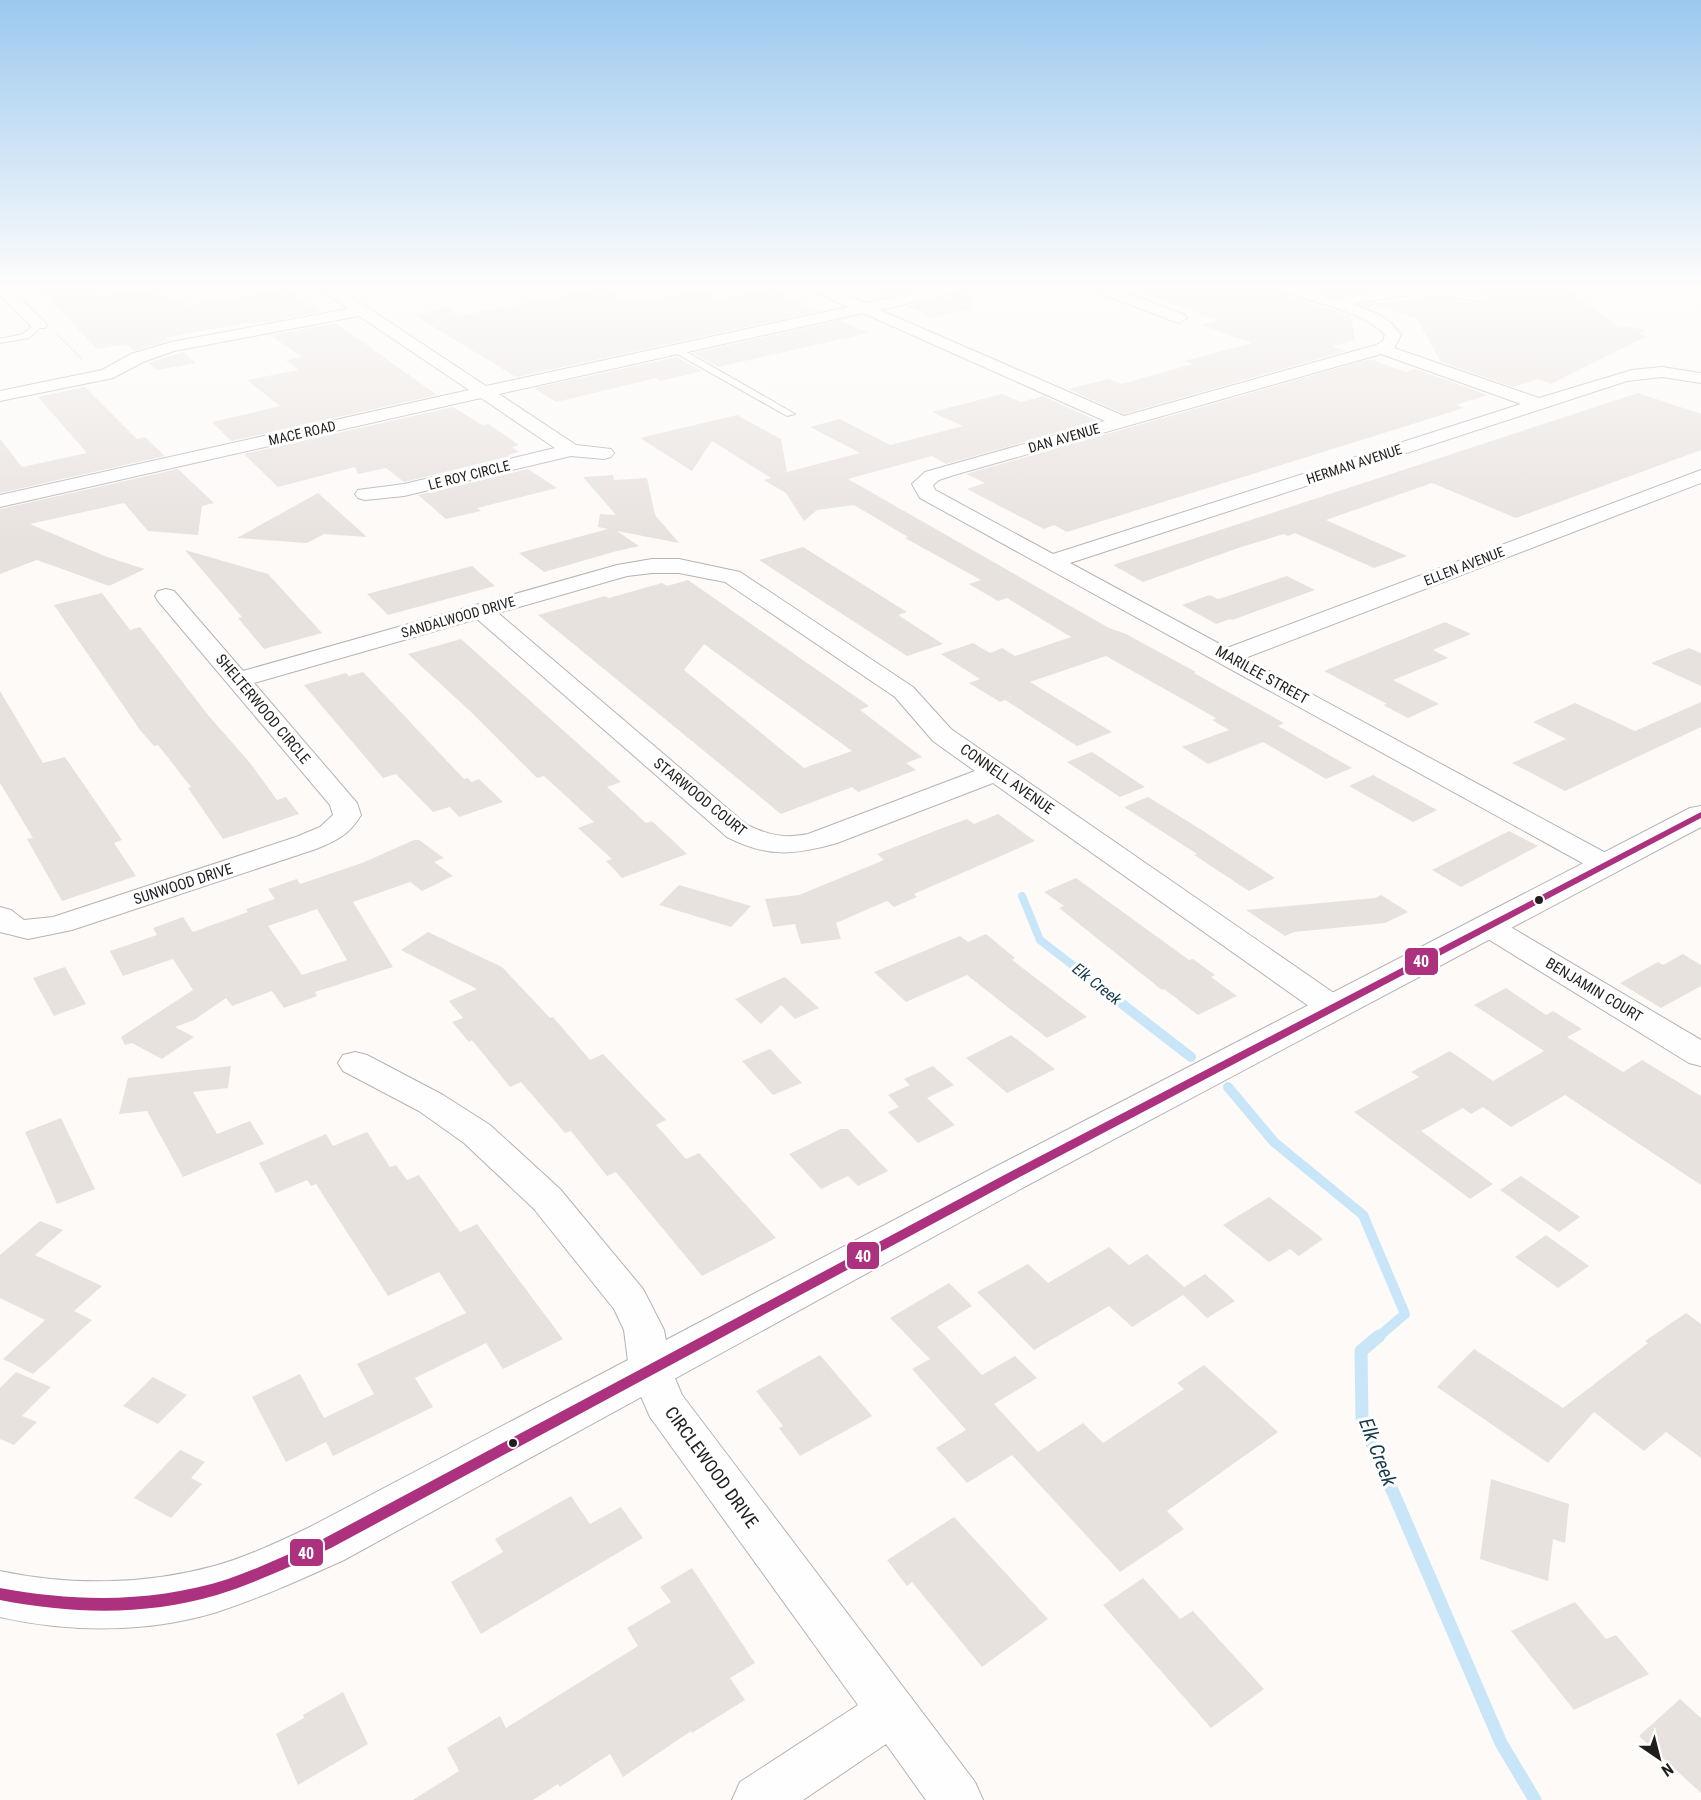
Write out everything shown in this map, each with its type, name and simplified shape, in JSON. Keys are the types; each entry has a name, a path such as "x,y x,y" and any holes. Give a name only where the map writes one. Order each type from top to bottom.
{"street":[{"path":"0,396 110,372"},
{"path":"452,372 572,450 604,453"},
{"name":"MACE ROAD","path":"0,501 574,372"},
{"path":"1009,372 1123,422"},
{"name":"DAN AVENUE","path":"922,484 932,476 947,471 1300,372"},
{"path":"1448,372 1539,404"},
{"name":"HERMAN AVENUE","path":"1051,562 1636,373 1658,372 1701,378"},
{"name":"LE ROY CIRCLE","path":"365,494 404,490 572,450"},
{"name":"ELLEN AVENUE","path":"1228,656 1701,476"},
{"name":"MARILEE STREET","path":"922,484 927,494 938,501 1228,656 1605,864"},
{"name":"SANDALWOOD DRIVE","path":"238,680 625,570 652,566 679,567"},
{"name":"CONNELL AVENUE","path":"679,567 732,577 749,586 904,692 942,735 1332,1007"},
{"name":"SHELTERWOOD CIRCLE","path":"166,596 343,803 347,814 341,826"},
{"name":"STARWOOD COURT","path":"480,610 737,831 757,842 778,846 800,845 828,837 996,772"},
{"path":"0,1594 25,1601 81,1605 140,1603 213,1589 274,1567 326,1544 650,1369 1486,925 1701,815"},
{"name":"SUNWOOD DRIVE","path":"10,923 39,929 306,843 326,836 341,826"},
{"name":"BENJAMIN COURT","path":"1486,925 1701,1055"},
{"name":"CIRCLEWOOD DRIVE","path":"355,1063 431,1103 477,1134 547,1199 629,1300 644,1330 650,1369 665,1405 957,1800"},
{"path":"758,1800 891,1712"}],"lane":[{"path":"715,372 790,414"}],"building":[{"path":"289,372 405,372 437,395 231,441 212,422 280,406 247,380"},
{"path":"508,372 539,372 516,377"},
{"path":"608,372 698,372 660,381 656,378 556,402 534,388"},
{"path":"1165,372 1272,372 1124,414 1068,389 1109,379 1122,384"},
{"path":"1324,372 1423,372 1488,395 1456,405 1464,408 1067,532 1054,525 1044,529 967,489 985,483 966,474"},
{"path":"1470,372 1575,372 1551,384 1538,379 1513,387"},
{"path":"85,387 137,439 145,437 165,456 0,493 0,439 22,467 87,453 38,397"},
{"path":"1638,393 1701,414 1701,450 1516,518 1432,483 1326,520 1407,556 1374,568 1295,533 1241,547 1143,582 1113,565"},
{"path":"1002,394 1021,402 1043,396 1098,421 946,464 932,456 848,479 1109,628 1126,634 1196,672 1194,673 1284,723 1278,726 1352,768 1326,779 1263,742 1208,764 1182,747 1229,730 1212,720 1216,718 1106,656 1030,682 1112,732 1077,746 1005,700 1000,702 969,683 980,679 941,654 973,643 990,653 1002,648 1015,656 1071,637 1007,598 998,601 969,584 981,580 905,538 908,537 854,505 817,510 804,521 786,493 764,480 771,478 712,441 692,471 640,438 737,415 781,439 787,472 860,453 810,427 840,419 890,445 963,426 932,412"},
{"path":"453,407 482,425 489,424 519,445 512,447 519,452 404,482 386,468 358,474 355,467 278,487 244,454"},
{"path":"178,469 214,503 202,506 198,535 148,531 124,503 30,524 107,557 145,569 109,586 37,560 0,574 0,509"},
{"path":"528,469 557,488 477,508 481,511 446,519 418,495"},
{"path":"613,475 614,480 647,478 655,515 679,543 617,531 639,546 544,572 519,553 608,529 598,527 600,514 616,515 583,477"},
{"path":"318,493 367,537 324,534 307,543 237,538"},
{"path":"803,547 907,612 898,615 943,644 907,656 759,560"},
{"path":"185,550 268,574 322,633 264,649 238,618 242,617"},
{"path":"472,566 495,586 388,615 367,594"},
{"path":"1287,576 1315,590 1216,624 1182,605 1210,595 1218,599 1222,598"},
{"path":"688,580 869,706 860,710 922,757 906,763 916,770 858,792 852,787 781,814 538,615 662,583 667,586","holes":["704,644 852,751 804,768 684,670"]},
{"path":"102,593 130,630 140,627 208,715 251,764 277,800 286,797 299,814 223,839 188,788 191,787 158,745 154,746 140,730 54,605"},
{"path":"1445,622 1471,634 1433,650 1448,658 1393,680 1439,704 1408,718 1383,705 1387,704 1324,671"},
{"path":"461,639 621,782 607,787 646,823 652,821 687,854 622,878 606,861 612,859 578,828 594,822 544,776 537,778 471,712 408,654"},
{"path":"1689,648 1701,653 1701,686 1651,663"},
{"path":"363,672 464,779 468,778 471,782 479,779 503,802 459,817 450,807 433,812 396,774 383,778 304,685 346,673 349,676"},
{"path":"0,691 43,763 65,757 122,840 114,843 136,876 62,901 27,839 33,838 0,783"},
{"path":"1701,702 1701,727 1565,791 1512,763 1566,739 1533,722 1575,703 1635,731"},
{"path":"1092,752 1145,787 1120,797 1067,762"},
{"path":"1373,775 1437,810 1413,822 1349,786"},
{"path":"1148,797 1275,878 1249,891 1124,807"},
{"path":"998,814 1035,841 914,894 917,897 894,907 887,901 836,923 841,939 801,944 795,924 773,927 765,899 799,895 884,860 877,854 967,819 974,824"},
{"path":"1509,831 1538,846 1461,887 1432,870"},
{"path":"414,840 419,840 444,858 434,862 453,876 422,891 410,882 353,902 393,967 315,992 317,996 284,1008 272,991 232,1006 226,998 194,1020 175,1027 194,1037 162,1059 132,1043 125,1045 121,1037 193,990 173,959 123,976 110,951 157,935 153,928 183,917 193,932 248,912 246,909 275,899 268,889 297,879 300,884 362,863","holes":["317,909 347,960 302,975 268,926"]},
{"path":"1076,878 1189,960 1193,959 1215,975 1211,977 1237,996 1198,1015 1164,989 1162,990 1059,908 1064,906 1044,892"},
{"path":"679,885 751,906 731,927 659,905"},
{"path":"1381,895 1408,912 1385,923 1294,932 1285,936 1246,910 1375,898"},
{"path":"428,932 502,967 550,1018 553,1017 590,1060 603,1054 666,1120 656,1125 686,1159 699,1153 776,1238 702,1276 616,1172 607,1176 571,1131 565,1133 521,1082 510,1087 472,1040 469,1042 452,1022 463,1018 449,1001 477,989 401,950"},
{"path":"986,934 1015,958 1012,960 1087,1017 1047,1038 967,975 906,1002 874,972 960,936 968,942"},
{"path":"1683,954 1701,965 1701,986 1661,1008 1620,983 1658,962 1663,965"},
{"path":"65,967 86,1004 54,1016 33,978"},
{"path":"785,977 819,1008 795,1019 781,1005 761,1024 735,999"},
{"path":"1506,988 1546,1015 1553,1011 1582,1029 1567,1037 1623,1072 1642,1060 1701,1096 1701,1185 1565,1095 1511,1127 1483,1107 1471,1114 1463,1108 1421,1131 1493,1184 1470,1199 1354,1112 1419,1077 1411,1072 1450,1051 1493,1081 1544,1051 1474,1005"},
{"path":"1011,1035 1055,1069 1007,1093 966,1058"},
{"path":"770,1049 802,1083 773,1095 742,1061"},
{"path":"231,1066 228,1088 193,1092 217,1134 250,1121 264,1144 183,1177 147,1111 119,1114 128,1078"},
{"path":"933,1066 954,1085 927,1098 955,1125 918,1143 888,1112 899,1107 888,1095 910,1085 904,1079"},
{"path":"61,1118 95,1189 57,1204 25,1132"},
{"path":"841,1129 848,1129 888,1171 858,1186 848,1176 821,1189 789,1154"},
{"path":"367,1132 390,1167 396,1165 407,1180 419,1175 460,1232 477,1224 563,1339 503,1369 486,1343 415,1378 433,1407 333,1456 326,1442 286,1462 252,1397 300,1374 324,1418 374,1394 357,1364 466,1313 439,1272 388,1296 316,1184 311,1186 307,1180 276,1193 259,1163 326,1134 333,1146"},
{"path":"1521,1176 1580,1217 1559,1232 1500,1190"},
{"path":"1269,1197 1323,1239 1299,1256 1290,1249 1269,1262 1223,1225"},
{"path":"40,1221 63,1230 35,1255 102,1286 74,1311 92,1320 33,1374 3,1359 45,1320 0,1298 0,1255"},
{"path":"1546,1235 1589,1266 1558,1288 1515,1257"},
{"path":"1109,1247 1129,1265 1147,1254 1184,1287 1205,1274 1235,1301 1207,1318 1183,1295 1132,1327 1109,1306 1034,1350 977,1292 1028,1264 1048,1283"},
{"path":"949,1283 972,1306 937,1327 982,1375 1015,1356 1037,1378 994,1404 1038,1452 1083,1423 1103,1443 1184,1389 1177,1383 1204,1365 1278,1432 1167,1511 1184,1529 1120,1572 1012,1455 967,1483 936,1448 966,1430 912,1369 930,1359 890,1318"},
{"path":"1686,1313 1701,1324 1701,1458 1666,1432 1644,1451 1594,1412 1548,1463 1437,1387 1474,1349 1563,1408 1648,1343 1645,1341"},
{"path":"820,1355 872,1416 800,1456 779,1428 783,1426 756,1391"},
{"path":"16,1372 51,1387 22,1416 37,1422 14,1445 0,1439 0,1388"},
{"path":"153,1377 187,1395 158,1424 123,1406"},
{"path":"180,1450 205,1462 191,1478 202,1484 171,1518 134,1498"},
{"path":"1491,1479 1569,1504 1565,1543 1553,1539 1548,1581 1480,1559"},
{"path":"571,1496 590,1524 621,1507 643,1538 481,1634 451,1582 503,1552 495,1539"},
{"path":"954,1517 1048,1619 982,1667 912,1582 907,1586 887,1560"},
{"path":"692,1568 755,1663 730,1678 745,1700 692,1733 691,1731 623,1777 610,1754 560,1787 558,1784 533,1800 413,1800 459,1771 447,1748 500,1716 506,1728 638,1646 627,1628 671,1602 660,1587"},
{"path":"1143,1578 1180,1619 1193,1611 1264,1689 1211,1728 1103,1605"},
{"path":"1575,1602 1606,1639 1616,1635 1649,1674 1574,1710 1511,1631"},
{"path":"343,1692 368,1744 298,1785 276,1734"},
{"path":"1680,1699 1701,1718 1701,1793 1639,1736"}],"waterway":[{"name":"Elk Creek","path":"1022,896 1040,940 1084,974"},
{"name":"Elk Creek","path":"1082,973 1191,1057"},
{"name":"Elk Creek","path":"1228,1087 1274,1142 1363,1215 1405,1314 1377,1338"},
{"name":"Elk Creek","path":"1379,1336 1361,1351 1362,1420 1501,1743 1535,1800"}],"transit line":[{"name":"40","path":"0,1594 53,1602 108,1605 189,1596 229,1585 326,1544 1012,1176 1701,815"}]}
